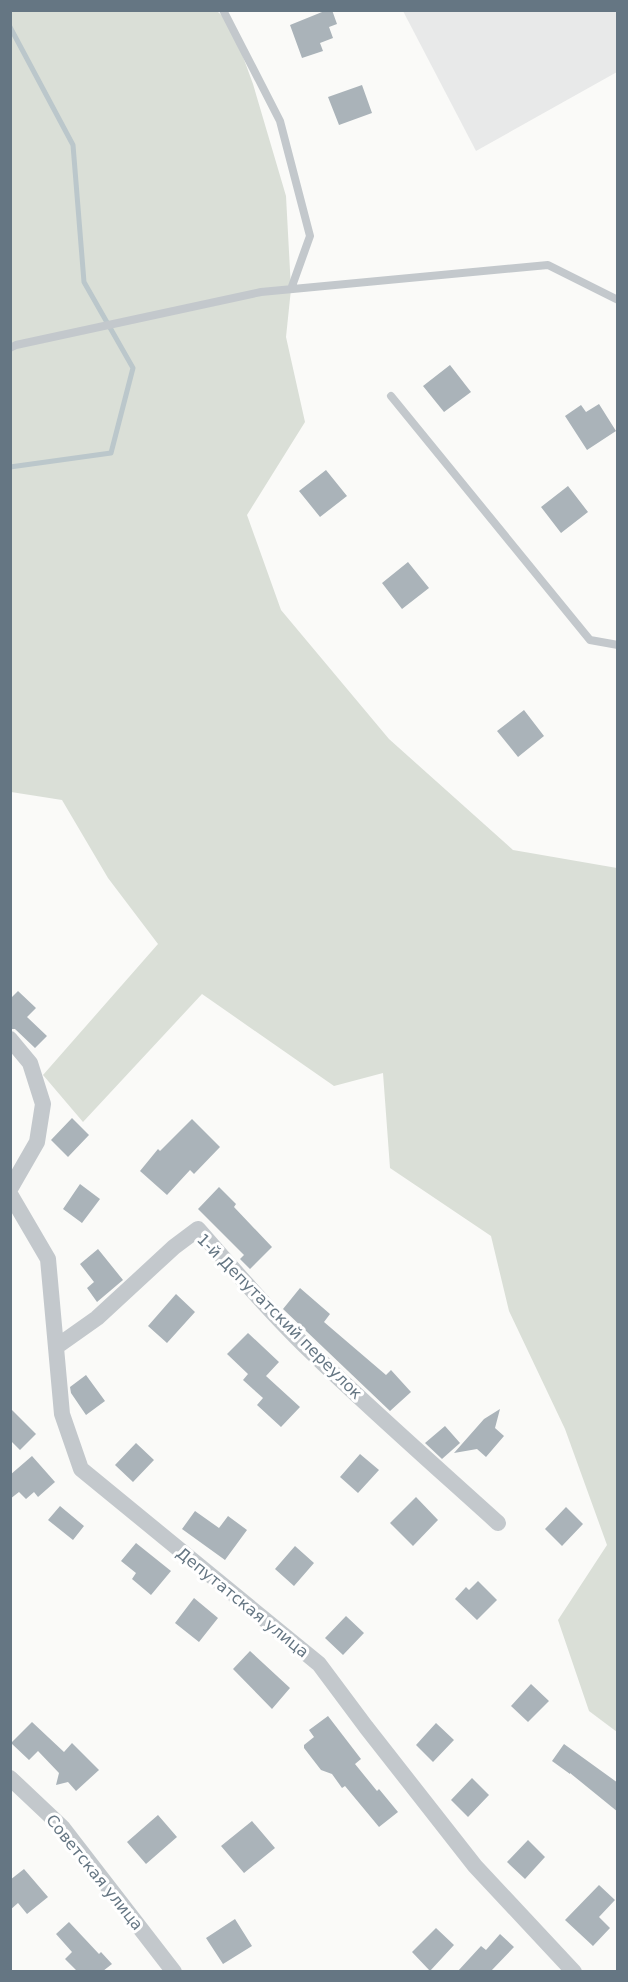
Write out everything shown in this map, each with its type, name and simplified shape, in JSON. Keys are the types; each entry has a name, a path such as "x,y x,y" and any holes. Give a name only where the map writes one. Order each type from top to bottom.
{"street":[{"name":"Депутатская улица","path":"10,1039 30,1063 43,1104 37,1142 10,1192 48,1259 62,1414 81,1468 319,1664 475,1866 574,1971"},
{"name":"1-й Депутатский переулок","path":"56,1347 97,1318 198,1229 251,1290 305,1346 498,1523"},
{"name":"Советская улица","path":"10,1778 62,1827 174,1971"}],"lane":[{"path":"223,10 280,122 310,236 291,289"},
{"path":"12,346 261,292 548,265 618,300"},
{"path":"391,396 590,640 618,645"}],"shaded area":[{"path":"11,11 217,11 231,24 253,84 286,196 291,289 286,337 305,422 247,515 281,610 389,739 513,850 617,868 617,1732 589,1711 558,1620 607,1545 565,1429 509,1311 491,1236 390,1168 383,1073 334,1086 202,994 83,1122 43,1075 158,944 108,878 62,800 11,792"},
{"path":"403,11 617,11 617,72 476,151"}],"building":[{"path":"332,10 337,24 329,27 333,38 320,43 323,51 302,58 290,25"},
{"path":"362,85 372,113 339,125 328,97"},
{"path":"450,365 471,392 444,412 423,386"},
{"path":"599,404 616,431 587,450 565,416 581,405 586,412"},
{"path":"326,470 347,496 320,517 299,491"},
{"path":"568,486 588,512 561,533 541,507"},
{"path":"408,562 429,588 402,609 382,583"},
{"path":"524,710 544,736 518,757 497,731"},
{"path":"18,991 36,1008 27,1017 47,1036 35,1048 15,1029 10,1029 10,999"},
{"path":"72,1118 89,1135 68,1157 51,1140"},
{"path":"192,1119 220,1147 194,1174 190,1170 167,1195 140,1171 158,1149 160,1151"},
{"path":"80,1184 100,1199 82,1223 63,1209"},
{"path":"219,1187 236,1204 234,1207 272,1247 250,1269 240,1259 244,1255 198,1209"},
{"path":"98,1249 123,1280 97,1302 87,1288 94,1282 80,1264"},
{"path":"300,1288 330,1314 324,1322 386,1375 391,1370 411,1392 390,1411 283,1309"},
{"path":"176,1294 195,1312 167,1343 148,1326"},
{"path":"248,1333 279,1362 266,1376 300,1407 281,1427 257,1405 263,1398 243,1380 248,1374 227,1354"},
{"path":"86,1375 105,1401 86,1415 71,1393 70,1387"},
{"path":"10,1408 36,1434 20,1450 10,1440"},
{"path":"500,1409 495,1428 504,1436 486,1457 477,1449 454,1453 484,1419"},
{"path":"445,1426 460,1443 442,1459 425,1443"},
{"path":"136,1443 154,1460 133,1482 115,1465"},
{"path":"360,1454 379,1470 358,1493 340,1477"},
{"path":"32,1456 55,1482 38,1497 34,1492 26,1499 19,1492 10,1499 10,1475"},
{"path":"416,1497 438,1520 413,1546 390,1523"},
{"path":"60,1506 84,1526 73,1540 48,1520"},
{"path":"566,1507 583,1524 562,1546 545,1529"},
{"path":"195,1511 219,1528 228,1516 247,1530 225,1560 182,1529"},
{"path":"136,1543 171,1571 151,1595 132,1579 136,1573 121,1561"},
{"path":"295,1546 314,1563 294,1586 275,1569"},
{"path":"478,1581 497,1600 477,1620 455,1599 466,1587 469,1590"},
{"path":"194,1598 218,1618 199,1642 175,1623"},
{"path":"346,1616 364,1633 343,1655 325,1638"},
{"path":"250,1651 290,1688 272,1709 233,1669"},
{"path":"531,1684 549,1701 528,1722 511,1706"},
{"path":"328,1716 361,1759 355,1764 398,1812 379,1827 345,1786 342,1788 332,1774 321,1770 304,1748 304,1745 314,1737 309,1730"},
{"path":"32,1722 64,1752 72,1743 99,1770 76,1791 68,1782 56,1785 59,1773 38,1751 29,1760 11,1743"},
{"path":"436,1723 454,1740 433,1762 416,1745"},
{"path":"564,1744 618,1783 618,1812 552,1761"},
{"path":"472,1778 489,1795 468,1817 451,1800"},
{"path":"158,1815 177,1837 146,1864 127,1842"},
{"path":"252,1821 275,1848 244,1873 221,1846"},
{"path":"528,1840 545,1857 525,1879 507,1862"},
{"path":"24,1869 48,1897 27,1914 18,1903 10,1910 10,1880"},
{"path":"599,1885 615,1900 599,1917 610,1928 593,1946 565,1920"},
{"path":"235,1919 252,1946 223,1964 206,1938"},
{"path":"69,1922 99,1954 101,1952 112,1964 103,1971 77,1971 65,1959 72,1952 56,1934"},
{"path":"436,1928 454,1945 430,1971 412,1952"},
{"path":"500,1934 514,1947 491,1971 458,1971 481,1946 486,1950"}],"waterway":[{"path":"10,27 73,145 84,282 133,368 111,453 10,467"}]}
